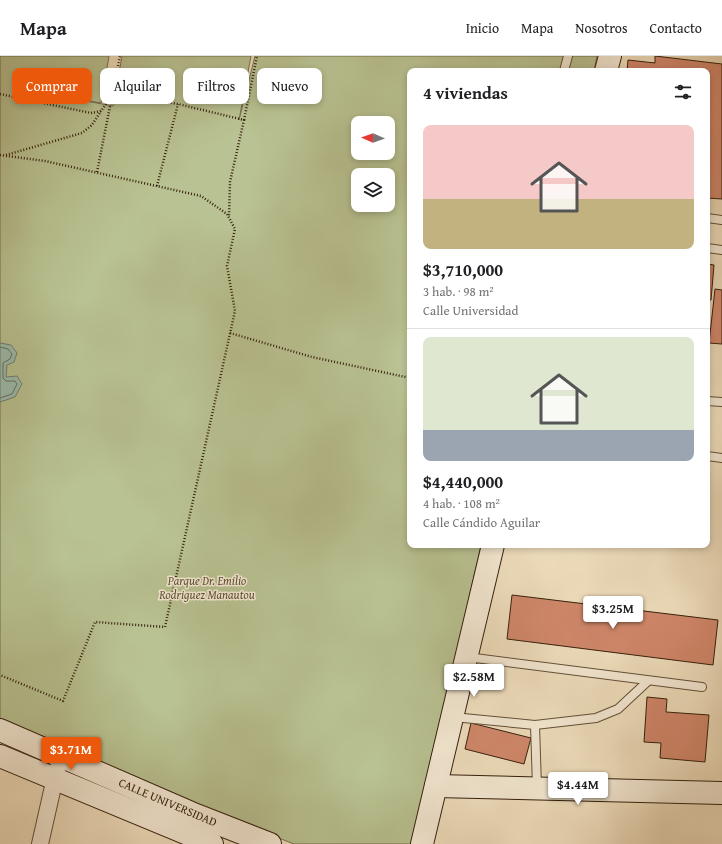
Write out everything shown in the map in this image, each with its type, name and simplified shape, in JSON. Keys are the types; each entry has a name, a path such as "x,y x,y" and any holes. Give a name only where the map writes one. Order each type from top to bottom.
{"street":[{"path":"607,68 610,56"},
{"path":"422,844 491,548"},
{"name":"CALLE UNIVERSIDAD","path":"0,730 60,757 192,831 212,844"},
{"name":"CALLE UNIVERSIDAD","path":"0,756 54,780 192,831 270,844"},
{"path":"40,844 60,757"},
{"path":"436,786 722,792"}],"lane":[{"path":"565,68 568,56"},
{"path":"710,218 722,220"},
{"path":"710,248 722,250"},
{"path":"710,401 722,402"},
{"path":"710,456 722,458"},
{"path":"466,657 702,687"},
{"path":"452,717 535,725 596,718 618,709 648,681"},
{"path":"535,725 537,787"}],"path":[{"path":"118,68 120,56"},
{"path":"229,218 230,182 258,56"},
{"path":"0,94 91,113 101,111"},
{"path":"175,103 244,120"},
{"path":"4,156 82,132 92,126 106,104"},
{"path":"97,172 112,104"},
{"path":"157,186 178,104"},
{"path":"0,155 45,161 201,196 227,214 236,229 227,266 235,311 166,627 95,622 63,701 0,675"},
{"path":"230,333 312,357 407,377"}],"green space":[{"name":"Parque Dr. Emilio Rodriguez Manautou","path":"0,56 109,56 107,68 100,68 100,103 92,101 92,68 12,68 12,104 92,104 92,102 113,106 113,104 175,104 175,68 120,68 122,56 251,56 249,68 183,68 183,104 242,104 239,120 243,104 249,104 249,80 255,56 597,56 595,68 407,68 407,548 480,548 414,844 294,844 48,748 0,727"}],"water":[{"path":"0,343 11,345 17,353 14,362 7,365 6,377 17,376 22,384 15,397 0,402"}],"building":[{"path":"655,56 722,64 722,199 710,198 710,68 627,68 628,60 655,63"},
{"path":"710,264 714,265 710,300"},
{"path":"715,289 722,290 722,344 710,343"},
{"path":"512,595 718,620 713,665 507,639"},
{"path":"647,697 667,699 666,712 709,715 705,762 660,758 661,743 644,742"},
{"path":"471,723 531,738 524,764 465,749"}]}
